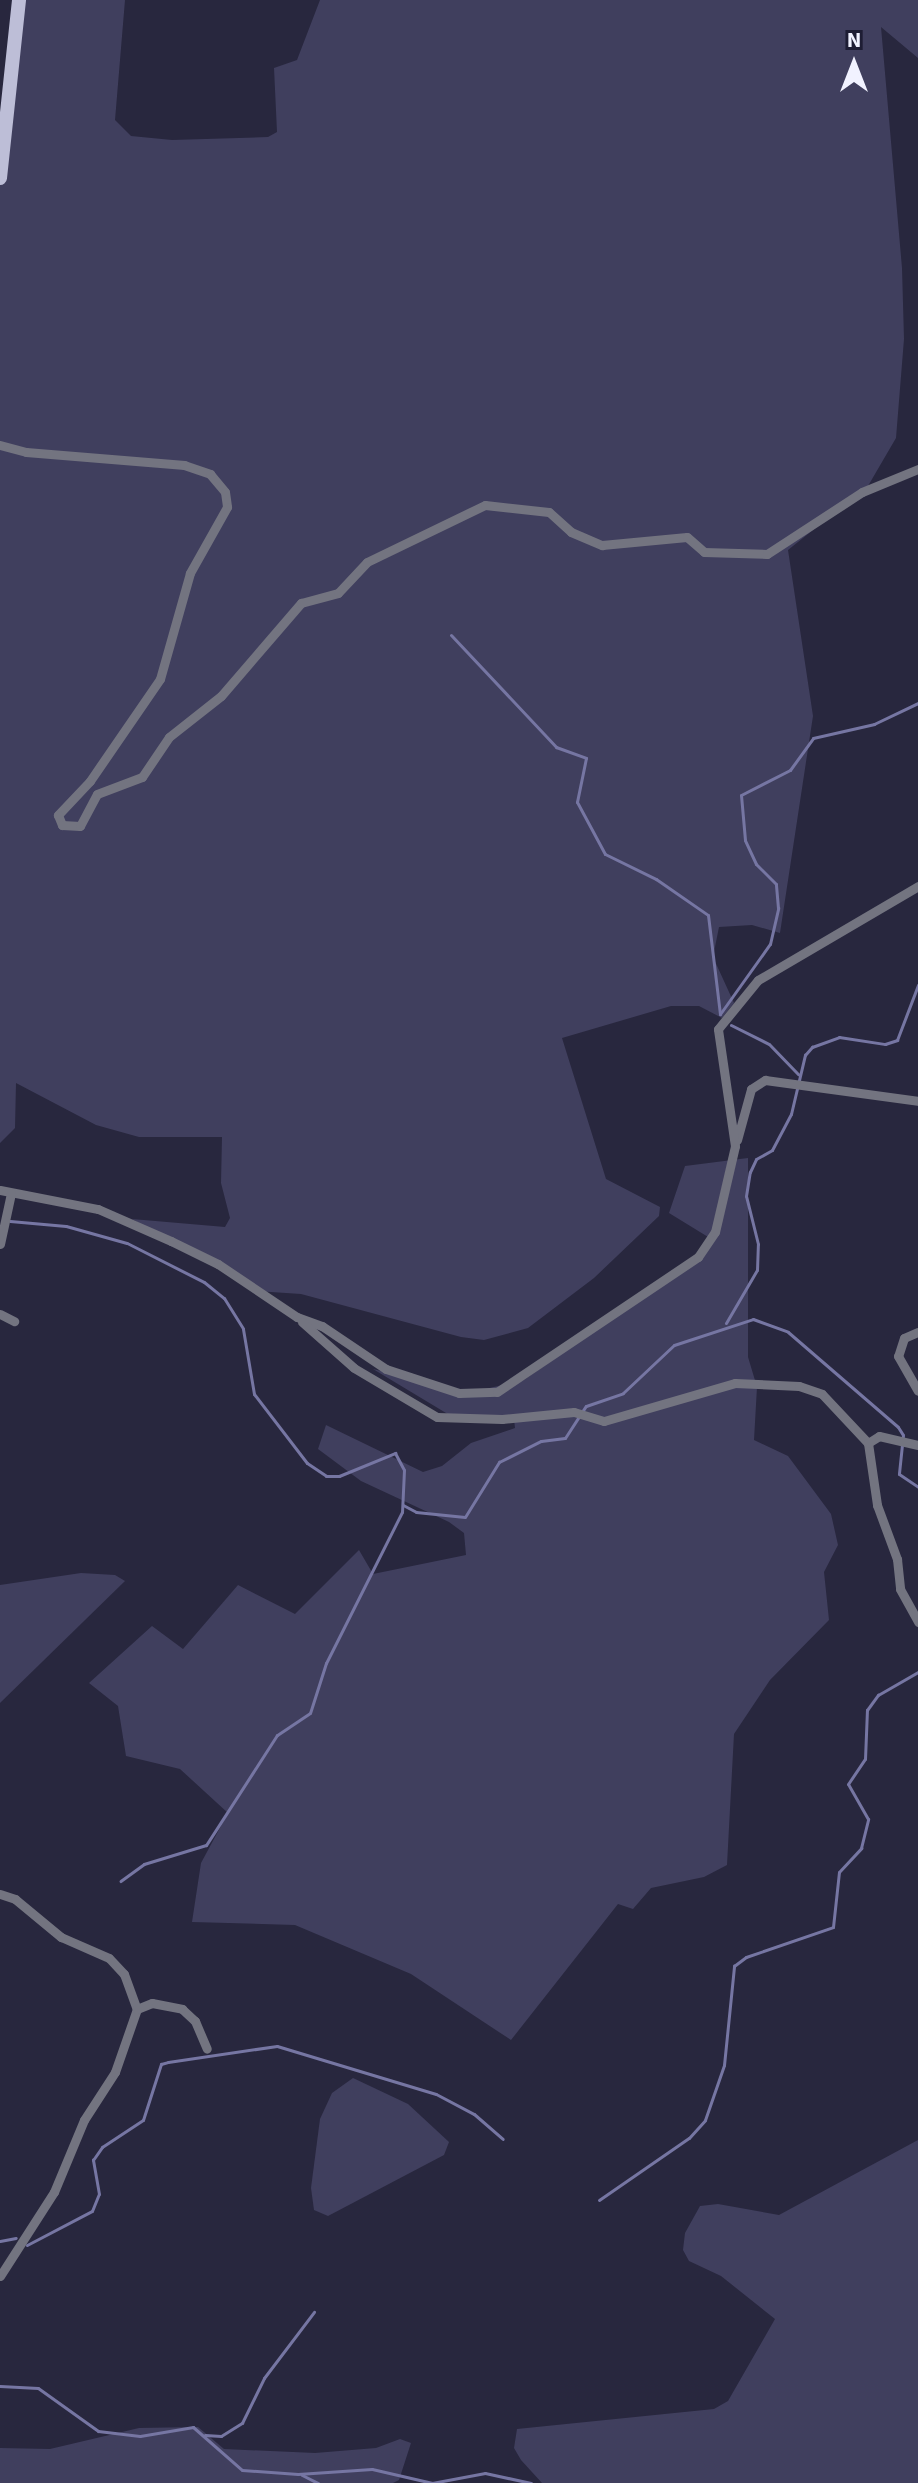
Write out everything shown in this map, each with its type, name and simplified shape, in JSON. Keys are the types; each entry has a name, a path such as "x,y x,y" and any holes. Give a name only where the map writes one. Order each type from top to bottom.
{"main road":[{"path":"0,178 19,0"}],"street":[{"path":"0,445 26,452 184,465 210,474 225,492 227,507 190,573 160,679 90,781 58,815 62,825 80,826 97,794 142,777 169,737 221,696 301,603 338,593 367,562 485,505 549,512 571,532 602,545 687,537 704,552 767,554 862,492 918,469"},
{"path":"735,1146 718,1029 733,1006 783,963 918,886"},
{"path":"297,1317 322,1326 386,1369 459,1393 497,1392 698,1257 715,1232 751,1089 765,1080 918,1101"},
{"path":"0,1190 98,1209 218,1264 297,1317 354,1368 437,1417 502,1419 574,1412 604,1421 735,1383 799,1386 822,1394 868,1443 877,1505 897,1559 900,1589 918,1622"},
{"path":"0,1244 11,1193"},
{"path":"0,1314 14,1321"},
{"path":"918,1332 904,1338 898,1356 918,1391"},
{"path":"868,1443 879,1436 918,1445"},
{"path":"0,1894 15,1899 61,1937 109,1958 124,1974 137,2009 115,2072 84,2120 54,2192 0,2276"},
{"path":"137,2009 152,2003 182,2009 195,2021 207,2049"}],"shaded area":[{"path":"16,0 125,0 115,120 131,136 172,140 268,137 277,132 274,68 297,60 320,0 918,0 918,58 881,27 902,268 904,339 896,438 868,486 788,550 813,716 780,933 752,925 719,927 713,957 734,1003 722,1018 699,1006 671,1006 562,1038 606,1179 660,1207 659,1216 594,1278 528,1328 484,1340 461,1337 301,1294 256,1291 132,1219 225,1227 230,1218 221,1183 222,1137 139,1137 96,1125 16,1083 15,1128 0,1143 0,175"},
{"path":"748,1158 748,1357 757,1387 754,1440 788,1456 831,1514 838,1545 824,1572 829,1620 770,1680 734,1734 727,1865 704,1877 651,1888 633,1909 618,1904 511,2040 411,1974 295,1925 192,1922 201,1863 228,1813 180,1769 126,1756 118,1706 89,1683 152,1626 183,1649 238,1585 295,1614 359,1550 373,1574 466,1555 464,1533 449,1522 361,1481 318,1449 326,1425 423,1472 442,1466 471,1443 515,1428 514,1419 451,1416 373,1369 468,1393 524,1380 691,1263 713,1240 669,1213 685,1166"},
{"path":"81,1573 115,1575 125,1581 0,1703 0,1585"},
{"path":"353,2078 408,2104 449,2142 444,2155 328,2216 314,2210 311,2188 320,2119 332,2093"},
{"path":"918,2140 918,2483 542,2483 521,2460 514,2448 517,2429 714,2409 728,2401 775,2319 721,2276 689,2261 683,2250 685,2233 700,2206 718,2204 779,2215"},
{"path":"198,2427 224,2449 315,2453 376,2448 400,2439 411,2443 399,2480 393,2483 0,2483 0,2448 50,2449 139,2428"}],"waterway":[{"path":"451,635 556,747 586,758 577,802 605,854 656,879 708,915 720,1014"},
{"path":"720,1014 770,944 778,908 776,884 756,864 745,840 741,795 790,770 813,738 874,724 918,703"},
{"path":"726,1323 757,1270 758,1244 746,1196 750,1172 756,1159 772,1150 791,1114 805,1055 812,1047 839,1037 885,1044 897,1040 918,985"},
{"path":"731,1025 769,1044 798,1074"},
{"path":"10,1221 66,1226 127,1243 204,1282 224,1298 243,1329 254,1394 307,1463 326,1476 339,1476 395,1453 404,1470 402,1512 326,1663 310,1713 277,1735 206,1845 144,1864 121,1881"},
{"path":"403,1505 416,1512 465,1517 499,1462 541,1441 565,1438 586,1406 623,1393 674,1345 753,1319 788,1332 898,1427 903,1435 899,1474 918,1487"},
{"path":"599,2200 689,2138 705,2120 724,2065 734,1966 746,1957 833,1927 839,1872 861,1848 868,1819 848,1784 865,1759 867,1710 878,1695 918,1672"},
{"path":"27,2245 92,2211 99,2194 93,2160 102,2147 143,2120 161,2064 168,2062 277,2046 436,2094 474,2114 503,2139"},
{"path":"0,2241 16,2238"},
{"path":"205,2435 221,2436 242,2423 264,2378 314,2312"},
{"path":"0,2386 38,2388 98,2431 140,2436 193,2427 242,2470 298,2474 372,2469 432,2483"},
{"path":"432,2483 485,2473 531,2483"},
{"path":"302,2475 318,2483"}]}
